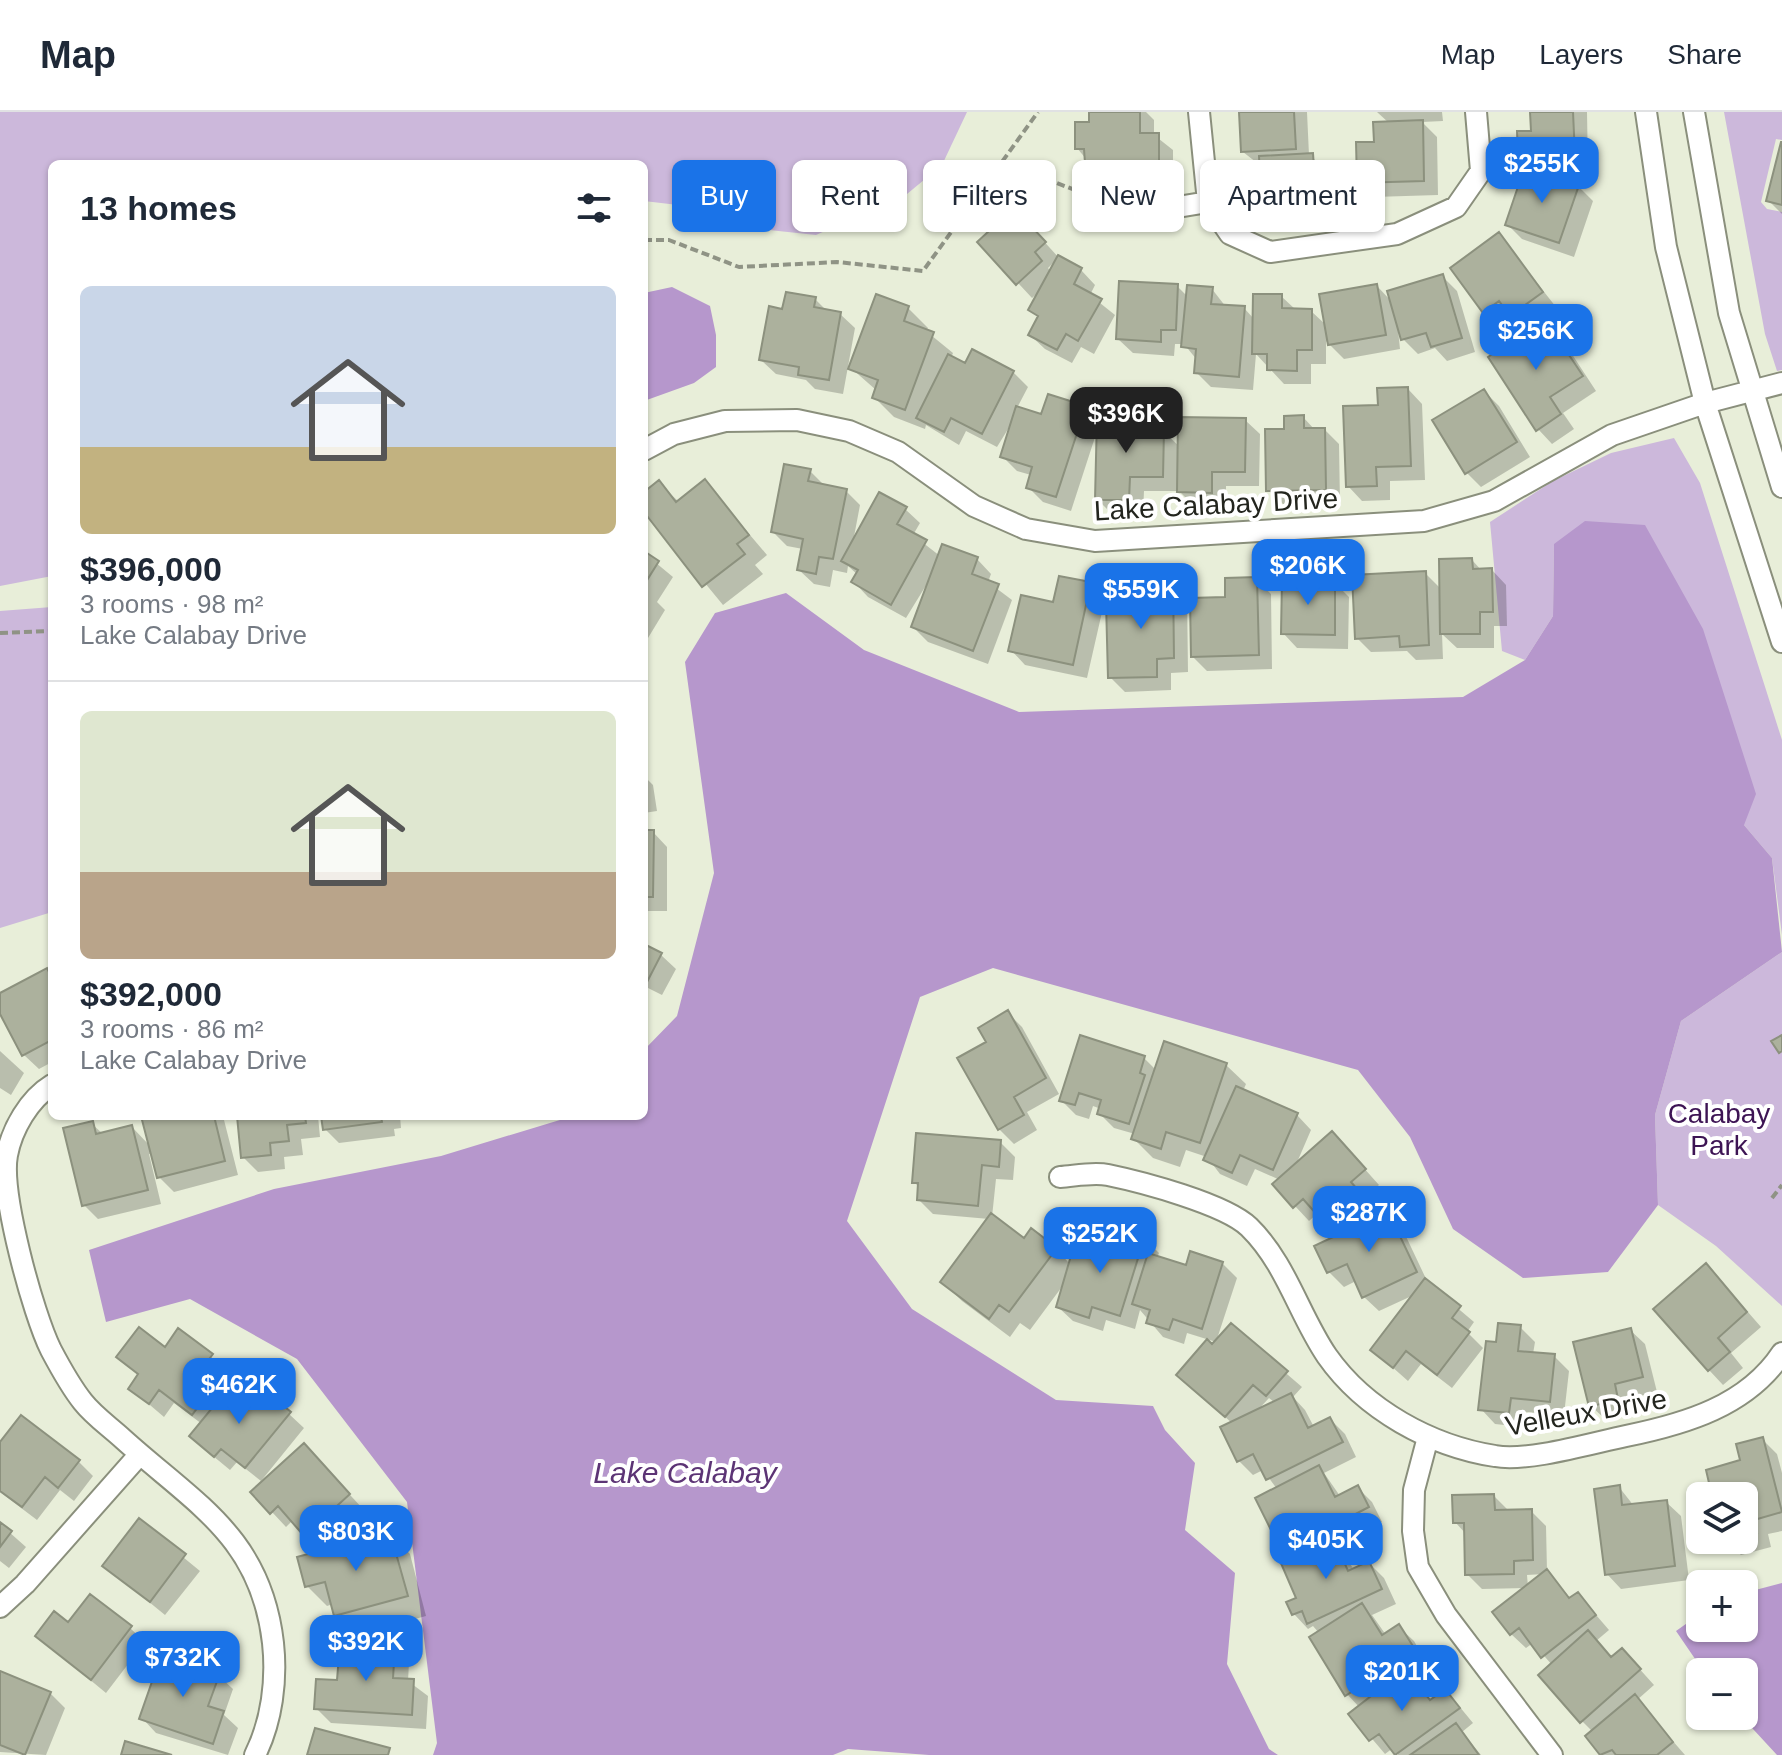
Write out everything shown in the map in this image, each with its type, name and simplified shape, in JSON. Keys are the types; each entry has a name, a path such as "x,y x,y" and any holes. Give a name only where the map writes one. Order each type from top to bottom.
{"street":[{"path":"1199,112 1204,160"},
{"path":"1229,232 1270,252 1397,234 1456,207 1481,171 1476,112"},
{"path":"1646,112 1666,247 1705,403 1782,642"},
{"path":"1694,112 1723,285 1751,392 1782,487"},
{"name":"Lake Calabay Drive","path":"648,448 674,434 725,421 797,420 849,431 898,452 974,506 1026,529 1095,541 1424,521 1494,501 1612,435 1705,403 1782,383"},
{"path":"48,1087 19,1121 7,1156 8,1200 50,1348 84,1403 210,1513 241,1550 269,1605 277,1676 255,1755"},
{"name":"Velleux Drive","path":"1060,1177 1105,1174 1217,1207 1248,1226 1280,1266 1328,1357 1372,1404 1428,1437 1497,1457 1552,1451 1676,1426 1728,1404 1774,1365 1782,1353"},
{"path":"1428,1437 1414,1490 1413,1531 1418,1567 1446,1615 1552,1755"},
{"path":"0,1607 25,1584 140,1454"}],"path":[{"path":"1002,160 1038,112"},
{"path":"648,240 669,240 739,267 837,262 923,271 951,232"},
{"path":"0,633 48,631"},
{"path":"1772,1198 1782,1185"}],"green space":[{"path":"0,112 967,112 944,160 923,160 923,181 907,194 907,160 792,160 792,232 823,232 816,235 776,231 776,160 672,160 672,204 648,201 648,160 48,160 48,577 0,586"},
{"path":"1724,112 1782,112 1782,140 1776,139 1761,202 1767,209 1782,212 1782,370 1777,371 1765,334"},
{"path":"1674,438 1700,483 1782,740 1782,935 1772,858 1744,825 1554,544 1553,616 1525,660 1502,651 1490,522 1553,481 1611,453"},
{"path":"48,607 48,913 0,928 0,611"},
{"name":"Calabay Park","path":"1782,952 1782,1306 1716,1246 1658,1205 1655,1115 1681,1021"}],"water":[{"path":"672,287 710,306 716,335 716,367 694,383 648,400 648,292"},
{"name":"Lake Calabay","path":"1585,521 1645,525 1703,629 1756,794 1744,825 1772,858 1782,952 1681,1021 1655,1115 1658,1205 1608,1272 1523,1278 1453,1229 1410,1137 1358,1070 993,968 920,997 847,1221 912,1309 1056,1400 1153,1406 1165,1430 1195,1463 1185,1530 1235,1573 1227,1664 1269,1749 1278,1755 929,1755 848,1749 833,1755 433,1755 437,1743 407,1502 297,1359 190,1299 106,1322 89,1250 274,1189 441,1156 560,1120 648,1120 648,1046 677,1016 714,873 685,662 715,613 786,593 864,650 1019,712 1463,697 1525,660 1553,616 1554,544"},
{"path":"1782,1583 1782,1755 1777,1755 1754,1730 1758,1730 1758,1658 1694,1658 1676,1631 1686,1624 1686,1642 1758,1642 1758,1589"}],"building":[{"path":"1089,112 1140,112 1140,133 1159,133 1159,160 1085,160 1084,149 1075,149 1075,122 1089,122"},
{"path":"1239,112 1294,112 1296,149 1241,152"},
{"path":"1530,112 1573,112 1575,156 1518,158 1517,131 1531,131"},
{"path":"1423,120 1424,181 1385,182 1385,160 1356,160 1356,142 1374,142 1373,122"},
{"path":"1782,142 1782,205 1766,201"},
{"path":"1313,153 1313,160 1259,160 1259,156"},
{"path":"1525,166 1579,185 1559,243 1505,225"},
{"path":"988,232 1037,232 1046,242 1035,252 1042,261 1016,285 977,242"},
{"path":"1499,232 1543,292 1510,316 1499,301 1483,313 1450,268"},
{"path":"1058,255 1082,268 1074,284 1102,299 1078,341 1066,334 1057,350 1028,335 1038,316 1028,310"},
{"path":"1443,274 1462,338 1431,347 1426,333 1401,340 1387,291"},
{"path":"1119,281 1178,284 1176,330 1161,330 1161,342 1116,339"},
{"path":"1377,284 1386,335 1328,345 1319,294"},
{"path":"1187,285 1213,287 1211,304 1245,306 1239,377 1194,373 1196,349 1181,347"},
{"path":"786,292 816,297 814,307 841,312 829,380 798,375 799,367 759,360 769,306 782,309"},
{"path":"876,294 909,306 904,321 934,332 905,410 872,398 878,380 848,369"},
{"path":"1253,294 1282,294 1282,308 1312,309 1312,350 1297,350 1297,371 1267,370 1267,354 1252,354"},
{"path":"1540,323 1543,329 1549,325 1583,376 1550,397 1561,414 1536,431 1488,357"},
{"path":"972,349 1014,371 982,434 951,418 944,432 916,418 948,354 965,363"},
{"path":"1408,387 1411,466 1376,467 1377,486 1346,487 1343,406 1378,405 1377,388"},
{"path":"1484,389 1517,442 1465,474 1432,420"},
{"path":"1048,394 1086,406 1056,497 1026,488 1032,467 1000,457 1016,406 1041,414"},
{"path":"1304,415 1304,428 1325,428 1326,490 1266,491 1265,429 1284,429 1284,416"},
{"path":"1097,416 1143,417 1142,428 1164,429 1163,477 1130,477 1129,500 1095,500"},
{"path":"1178,417 1246,418 1245,472 1212,472 1212,493 1177,492"},
{"path":"784,464 811,469 808,481 847,489 833,559 819,557 816,574 797,570 803,539 771,532"},
{"path":"705,479 749,535 737,544 745,554 702,587 648,517 648,489 659,480 676,502"},
{"path":"879,492 907,507 897,524 927,540 891,605 851,582 858,570 841,561"},
{"path":"942,544 978,557 972,574 999,584 973,651 911,627"},
{"path":"648,554 659,561 648,579"},
{"path":"1472,558 1473,569 1492,568 1493,612 1480,612 1480,634 1440,634 1439,559"},
{"path":"1426,571 1429,645 1400,647 1399,636 1355,639 1352,575"},
{"path":"1059,576 1091,582 1073,665 1008,651 1021,595 1053,602"},
{"path":"1173,576 1174,658 1157,659 1157,677 1108,678 1106,602 1144,601 1143,577"},
{"path":"1257,577 1259,655 1191,657 1190,598 1225,597 1225,578"},
{"path":"1282,579 1335,580 1335,635 1281,634"},
{"path":"648,830 654,830 653,897 648,897"},
{"path":"648,946 662,953 648,980"},
{"path":"47,968 48,1042 22,1056 0,1014 0,993"},
{"path":"1008,1010 1046,1078 1014,1097 1024,1115 998,1130 957,1058 986,1042 978,1028"},
{"path":"1080,1035 1145,1056 1140,1073 1145,1075 1129,1124 1097,1114 1101,1100 1079,1093 1075,1105 1059,1101"},
{"path":"1782,1035 1782,1051 1779,1053 1771,1041"},
{"path":"1164,1041 1227,1063 1200,1143 1166,1132 1161,1149 1131,1139"},
{"path":"1236,1086 1298,1113 1273,1170 1240,1155 1232,1173 1203,1160"},
{"path":"142,1120 215,1120 225,1161 157,1178"},
{"path":"237,1120 306,1120 306,1123 287,1125 289,1141 270,1143 271,1155 241,1158"},
{"path":"322,1120 382,1122 323,1130"},
{"path":"93,1121 96,1134 132,1125 148,1190 82,1206 63,1128"},
{"path":"1332,1131 1366,1169 1351,1182 1363,1196 1328,1227 1303,1199 1293,1208 1272,1184"},
{"path":"916,1133 1001,1140 999,1167 982,1165 978,1206 917,1200 918,1183 912,1183"},
{"path":"1388,1211 1417,1272 1362,1298 1347,1264 1327,1273 1314,1246"},
{"path":"991,1213 1024,1238 1031,1228 1057,1248 1009,1312 999,1305 989,1319 940,1282"},
{"path":"1117,1227 1145,1236 1120,1316 1092,1307 1089,1318 1056,1307 1077,1235 1094,1240 1091,1251 1107,1256"},
{"path":"1190,1251 1223,1262 1202,1329 1173,1319 1169,1330 1146,1323 1150,1310 1132,1304 1148,1253 1186,1265"},
{"path":"1706,1263 1747,1312 1718,1338 1730,1352 1708,1371 1653,1309"},
{"path":"1425,1278 1461,1306 1452,1318 1470,1332 1437,1375 1406,1351 1393,1368 1370,1350"},
{"path":"1231,1323 1288,1371 1266,1396 1253,1385 1225,1417 1176,1375 1207,1339 1212,1344"},
{"path":"1498,1323 1521,1325 1518,1351 1555,1354 1550,1402 1511,1398 1509,1413 1478,1410 1486,1341 1496,1342"},
{"path":"139,1327 165,1347 178,1328 213,1354 203,1367 219,1379 192,1415 159,1390 149,1404 128,1389 138,1374 116,1357"},
{"path":"1631,1328 1643,1377 1615,1384 1618,1399 1589,1407 1573,1342"},
{"path":"231,1385 259,1408 270,1395 291,1412 245,1468 221,1449 214,1457 189,1436"},
{"path":"1291,1393 1308,1428 1330,1417 1343,1442 1266,1480 1253,1454 1237,1462 1220,1427"},
{"path":"21,1415 80,1460 58,1488 45,1477 22,1507 0,1491 0,1442"},
{"path":"1763,1437 1782,1512 1758,1519 1758,1482 1709,1482 1706,1470 1740,1460 1736,1444"},
{"path":"304,1443 350,1494 304,1536 278,1506 270,1514 250,1492"},
{"path":"1319,1465 1335,1497 1358,1485 1369,1507 1282,1552 1255,1498"},
{"path":"1620,1485 1622,1505 1667,1500 1675,1566 1605,1575 1594,1489"},
{"path":"1494,1494 1495,1510 1532,1509 1533,1560 1514,1561 1514,1574 1465,1575 1464,1523 1453,1523 1452,1495"},
{"path":"139,1518 186,1554 150,1602 102,1566"},
{"path":"0,1522 12,1531 0,1547"},
{"path":"390,1532 408,1596 334,1616 325,1582 305,1587 297,1557"},
{"path":"1333,1537 1348,1571 1369,1561 1382,1589 1307,1624 1302,1611 1292,1615 1286,1602 1296,1598 1280,1561"},
{"path":"1547,1569 1569,1598 1578,1592 1596,1615 1541,1658 1519,1628 1510,1635 1492,1612"},
{"path":"90,1594 132,1626 91,1680 35,1636 54,1611 68,1622"},
{"path":"1362,1603 1382,1635 1399,1624 1416,1651 1345,1696 1309,1637"},
{"path":"1588,1630 1611,1657 1622,1648 1641,1669 1580,1723 1538,1675"},
{"path":"340,1643 395,1647 393,1678 414,1679 412,1715 314,1709 316,1679 337,1680"},
{"path":"162,1653 220,1673 208,1706 224,1711 213,1744 139,1719"},
{"path":"1406,1669 1430,1700 1445,1689 1460,1708 1395,1755 1379,1734 1369,1741 1348,1714"},
{"path":"0,1671 51,1692 25,1755 0,1745"},
{"path":"1635,1694 1673,1742 1657,1755 1616,1755 1612,1750 1600,1755 1585,1736"},
{"path":"1456,1723 1479,1755 1410,1755"},
{"path":"315,1728 390,1748 388,1755 307,1755"},
{"path":"125,1741 172,1755 121,1755"}]}
